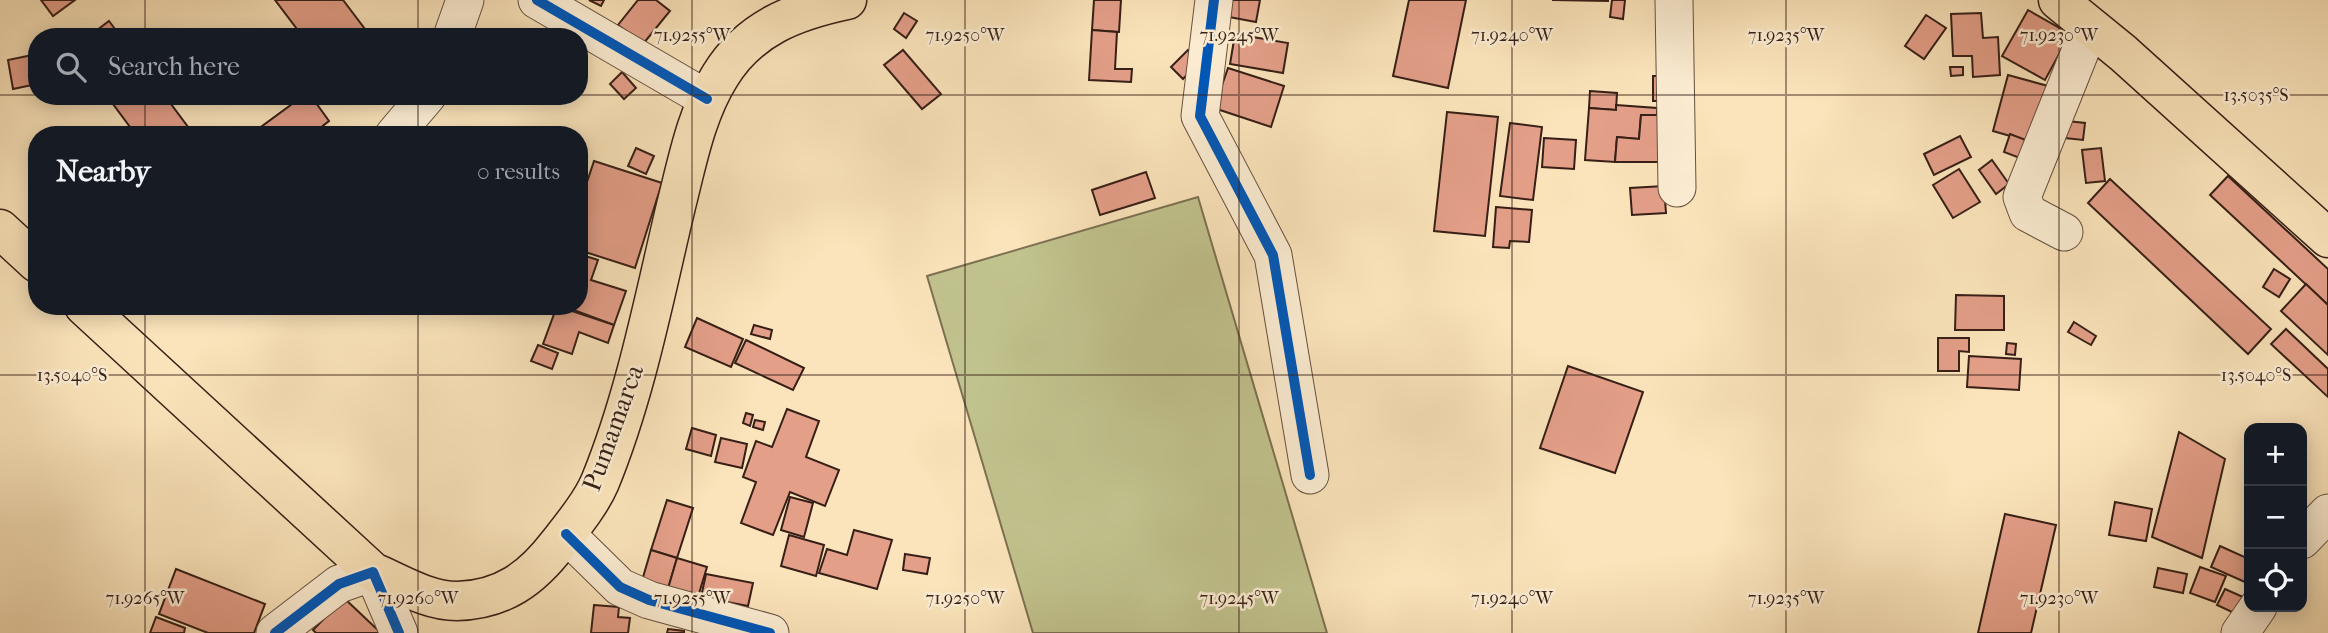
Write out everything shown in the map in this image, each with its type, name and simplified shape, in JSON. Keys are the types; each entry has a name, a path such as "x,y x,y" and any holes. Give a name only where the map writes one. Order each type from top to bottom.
{"main road":[{"name":"Pumamarca","path":"94,315 373,572 428,596 456,601 494,596 516,586 539,569 599,484 633,382 690,151 707,99 720,74 754,35 801,6 847,0"},
{"path":"2058,0 2328,238"},
{"path":"0,229 28,255"}],"street":[{"path":"455,28 465,0"},
{"path":"537,0 585,28"},
{"path":"1214,0 1200,116 1273,255 1310,475"},
{"path":"1674,0 1677,188"},
{"path":"2064,232 2028,213 2022,197 2090,27"},
{"path":"588,30 707,99"},
{"path":"402,126 419,105"},
{"path":"2307,535 2328,513"},
{"path":"566,534 620,587 649,600 770,633"},
{"path":"275,633 339,584 373,572 399,633"},
{"path":"2240,633 2255,612"}],"green space":[{"path":"1198,197 1327,633 1033,633 927,276"}],"building":[{"path":"41,0 75,0 53,16"},
{"path":"275,0 343,0 364,28 296,28"},
{"path":"589,0 604,0 601,6"},
{"path":"638,0 656,0 670,11 643,44 618,25"},
{"path":"1094,0 1121,0 1119,32 1092,30"},
{"path":"1232,0 1260,0 1256,22 1229,17"},
{"path":"1409,0 1466,0 1448,88 1393,76"},
{"path":"1612,0 1625,0 1623,19 1610,17"},
{"path":"2028,10 2070,34 2045,80 2002,56"},
{"path":"904,13 917,21 906,38 894,29"},
{"path":"1981,13 1983,38 1998,37 2000,75 1973,77 1972,56 1953,56 1951,14"},
{"path":"1926,15 1946,28 1924,59 1905,46"},
{"path":"109,21 114,28 100,28"},
{"path":"1092,30 1117,32 1115,69 1132,69 1131,82 1089,80"},
{"path":"1235,34 1288,43 1283,73 1230,64"},
{"path":"903,50 941,94 922,109 884,65"},
{"path":"1188,50 1200,61 1183,79 1171,67"},
{"path":"28,56 28,86 13,89 8,60"},
{"path":"1950,67 1963,67 1963,75 1951,76"},
{"path":"1228,68 1284,86 1271,127 1214,108"},
{"path":"622,72 636,88 624,99 610,84"},
{"path":"2008,75 2048,86 2031,142 1993,131"},
{"path":"1653,76 1664,76 1664,101 1653,101"},
{"path":"1590,91 1617,93 1616,110 1589,108"},
{"path":"114,105 172,105 187,126 129,126"},
{"path":"291,105 317,105 329,121 323,126 262,126"},
{"path":"1616,105 1657,108 1657,116 1641,115 1639,139 1617,137 1615,162 1585,160 1589,108 1616,110"},
{"path":"1447,112 1498,117 1485,236 1434,231"},
{"path":"1641,115 1666,115 1666,162 1615,162 1617,137 1639,139"},
{"path":"2067,121 2085,123 2083,140 2065,138"},
{"path":"1510,123 1542,127 1533,200 1500,196"},
{"path":"2010,134 2031,142 2025,160 2004,152"},
{"path":"1960,136 1971,157 1934,175 1924,154"},
{"path":"1544,138 1576,140 1574,169 1542,167"},
{"path":"636,148 654,156 646,174 628,166"},
{"path":"2101,148 2105,181 2086,183 2082,150"},
{"path":"1992,160 2009,184 1996,194 1979,170"},
{"path":"594,161 662,183 635,268 588,253 588,179"},
{"path":"1959,169 1980,202 1953,218 1933,185"},
{"path":"1146,172 1155,198 1100,215 1092,190"},
{"path":"2228,176 2328,269 2328,305 2210,195"},
{"path":"2110,179 2271,329 2248,354 2088,203"},
{"path":"1664,186 1666,213 1632,215 1630,188"},
{"path":"1496,207 1532,210 1529,242 1510,241 1509,248 1493,247"},
{"path":"588,257 598,260 591,280 626,291 614,325 587,315"},
{"path":"2274,269 2290,279 2279,297 2263,287"},
{"path":"2306,284 2328,305 2328,355 2281,311"},
{"path":"1956,295 2004,296 2004,330 1955,330"},
{"path":"554,315 584,315 614,325 608,343 579,332 572,354 543,344"},
{"path":"697,318 743,339 731,367 685,347"},
{"path":"2074,322 2096,336 2091,345 2068,332"},
{"path":"754,325 772,330 770,339 751,334"},
{"path":"2286,329 2328,369 2328,397 2271,344"},
{"path":"1938,338 1969,338 1969,352 1959,351 1959,371 1938,371"},
{"path":"746,340 804,368 793,390 735,363"},
{"path":"2007,343 2016,344 2015,355 2006,354"},
{"path":"538,345 558,353 552,369 531,361"},
{"path":"1969,356 2021,359 2019,390 1967,387"},
{"path":"1568,366 1643,392 1615,473 1540,448"},
{"path":"787,409 819,421 806,457 839,470 825,506 790,492 773,535 741,523 756,482 743,477 756,441 772,447"},
{"path":"746,413 753,415 750,426 743,423"},
{"path":"755,420 765,422 763,430 753,427"},
{"path":"692,428 716,435 711,456 686,449"},
{"path":"2179,432 2225,459 2202,558 2152,537"},
{"path":"721,438 747,444 742,468 715,462"},
{"path":"790,497 813,503 804,537 781,530"},
{"path":"667,500 693,508 677,558 651,550"},
{"path":"2115,502 2152,509 2146,541 2109,535"},
{"path":"2005,514 2056,525 2031,633 1978,633"},
{"path":"854,530 892,540 877,589 819,573 827,549 847,555"},
{"path":"789,535 824,545 816,576 781,566"},
{"path":"2220,546 2244,557 2244,582 2211,567"},
{"path":"651,550 677,558 667,592 641,584"},
{"path":"905,554 930,558 927,574 903,570"},
{"path":"677,558 707,567 697,600 667,592"},
{"path":"2200,567 2226,576 2215,602 2190,593"},
{"path":"2158,568 2187,574 2183,593 2154,587"},
{"path":"176,569 265,604 254,633 208,633 159,614"},
{"path":"706,574 753,583 748,606 701,597"},
{"path":"2225,589 2243,597 2234,613 2217,605"},
{"path":"344,598 381,633 316,633 313,630"},
{"path":"594,605 619,607 618,617 630,618 628,633 591,633"},
{"path":"156,617 185,628 184,633 150,633"},
{"path":"668,629 684,631 684,633 667,633"}],"cycle path":[{"path":"537,0 585,28"},
{"path":"1214,0 1200,116 1273,255 1310,475"},
{"path":"588,30 707,99"},
{"path":"566,534 620,587 649,600 770,633"},
{"path":"275,633 339,584 373,572 399,633"}]}
